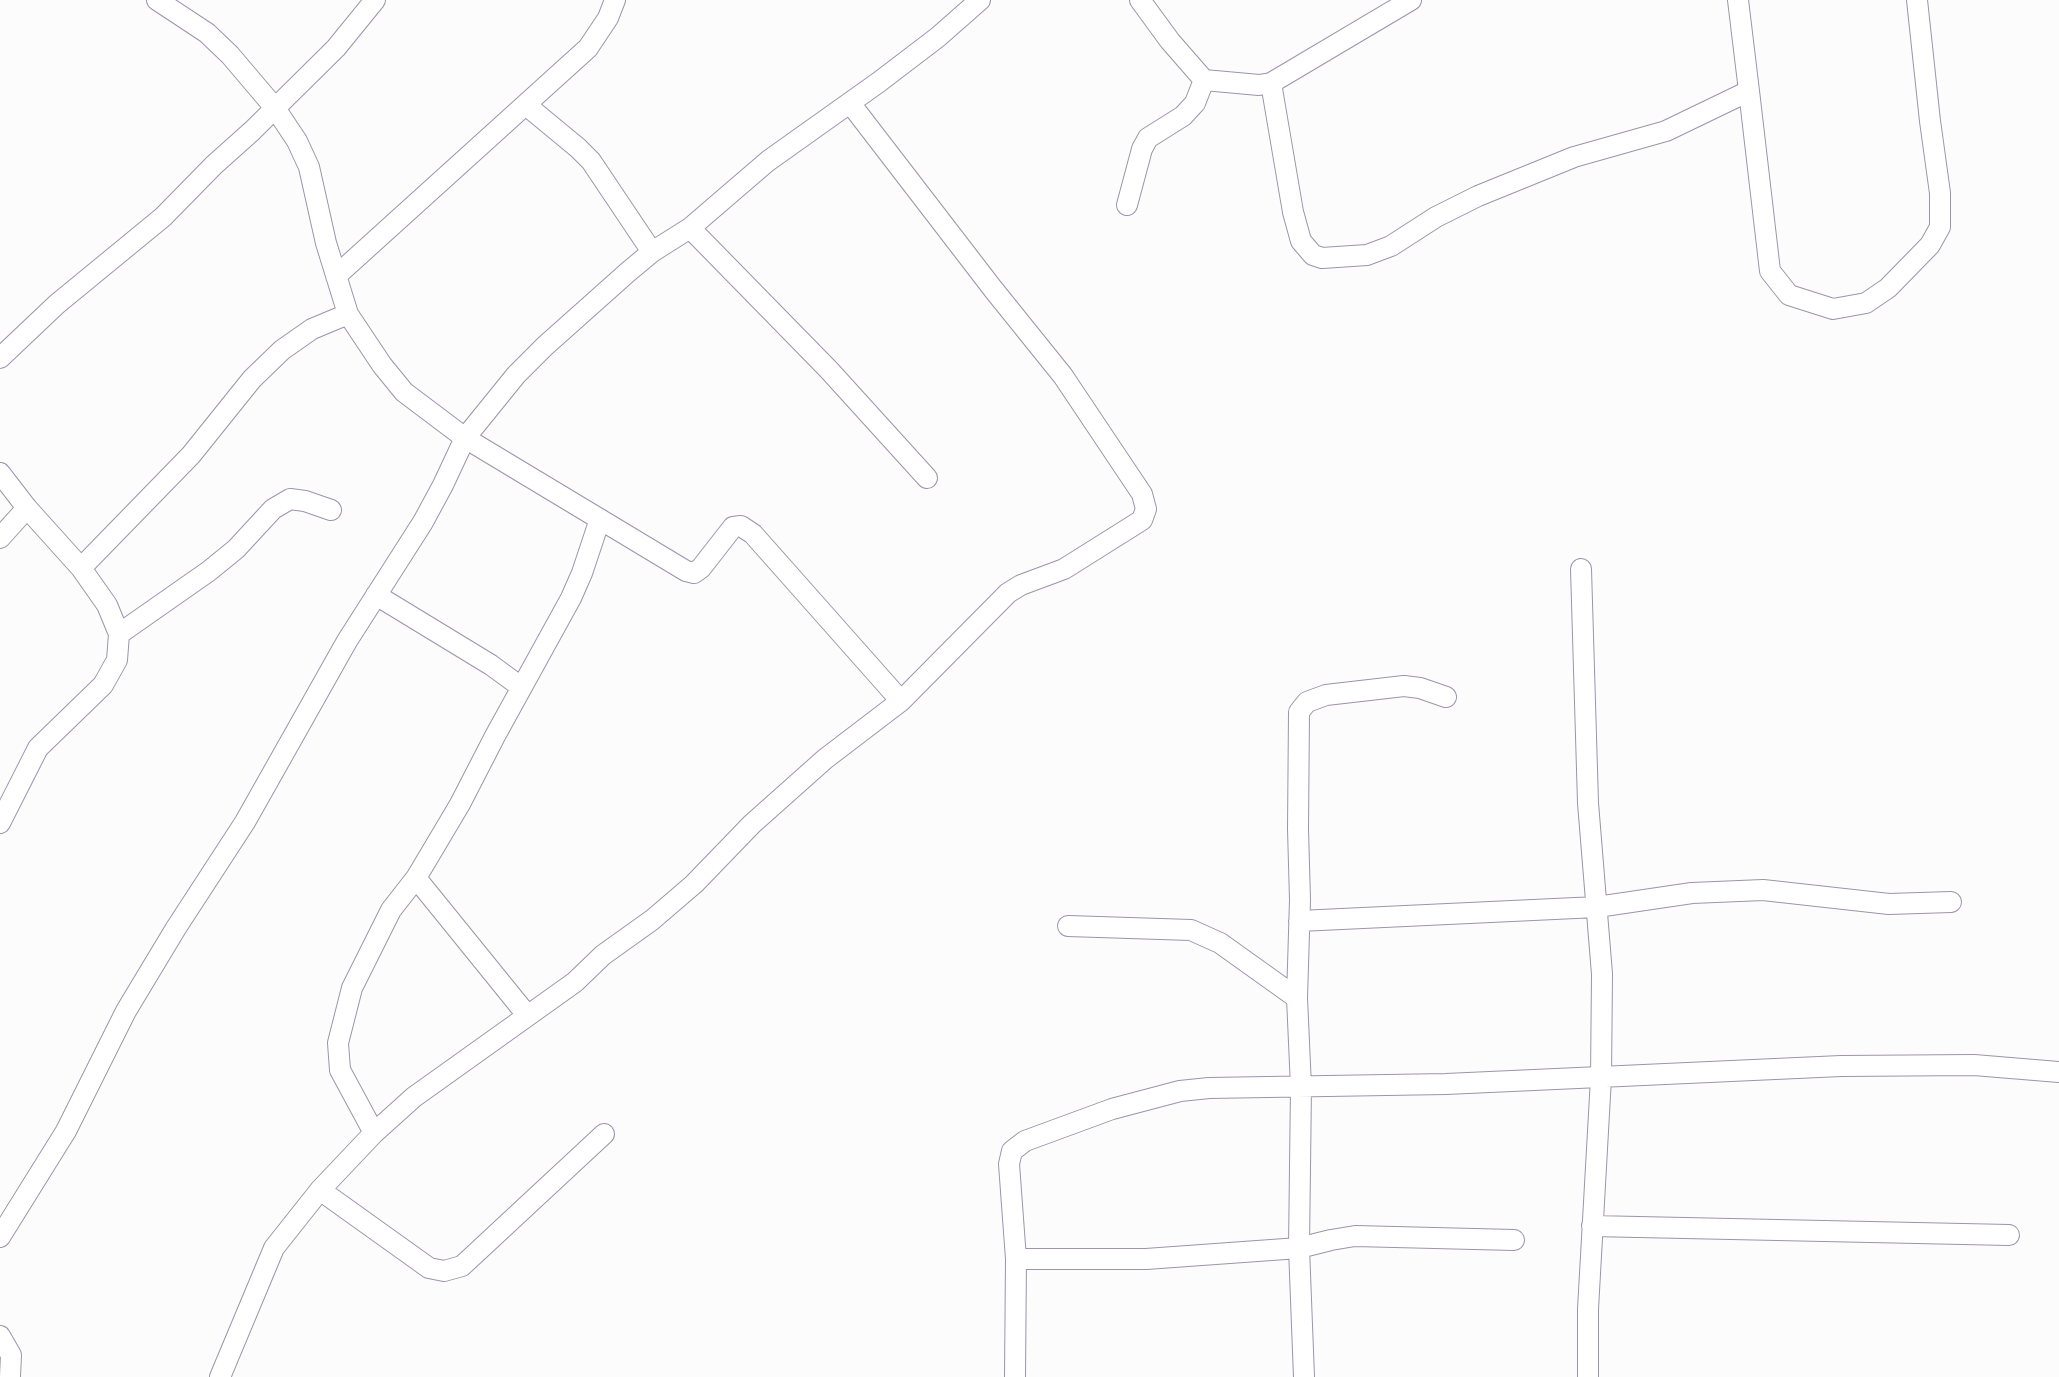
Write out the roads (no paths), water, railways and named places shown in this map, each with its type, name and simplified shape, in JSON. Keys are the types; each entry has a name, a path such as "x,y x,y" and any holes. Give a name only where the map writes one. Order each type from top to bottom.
{"street":[{"path":"157,0 207,33 230,55 275,108 297,141 309,167 326,243 348,314 382,365 404,392 465,438 686,571 694,573 701,568 733,526 741,526 753,534 901,701"},
{"path":"0,358 57,304 163,217 336,48 375,0"},
{"path":"336,276 588,48 608,18 615,0"},
{"path":"0,1237 66,1131 126,1011 176,928 245,822 312,700 423,522 465,438 516,375 545,346 652,252 690,228 768,161 938,37 980,0"},
{"path":"1140,0 1170,41 1204,81 1259,86 1271,83 1412,0"},
{"path":"1738,0 1770,271 1789,295 1833,309 1866,303 1888,288 1930,245 1940,226 1940,193 1917,0"},
{"path":"1127,206 1142,148 1148,138 1183,116 1195,103 1204,81"},
{"path":"1271,83 1293,212 1301,241 1313,255 1322,258 1367,255 1391,246 1436,217 1478,196 1574,157 1665,131 1749,91"},
{"path":"220,1377 274,1248 320,1190 374,1133 414,1097 575,982 603,955 652,920 694,884 752,824 825,759 901,701 1008,593 1021,585 1064,569 1142,520 1146,509 1142,494 1063,376 850,103"},
{"path":"526,105 591,161 652,252"},
{"path":"690,228 829,370 927,478"},
{"path":"81,568 191,455 252,380 282,350 312,329 348,314"},
{"path":"0,473 27,508 81,568 107,605 119,633 117,660 103,685 38,748 0,823"},
{"path":"119,633 209,571 236,549 273,509 290,499 305,501 331,510"},
{"path":"0,538 27,508"},
{"path":"374,1133 340,1070 338,1043 352,988 391,910 416,878 460,804 571,598 600,519"},
{"path":"1581,569 1588,803 1602,974 1601,1078 1588,1309 1588,1377"},
{"path":"376,595 491,665 521,687"},
{"path":"1304,1377 1299,1248 1301,1087 1297,998 1299,712 1307,702 1326,695 1393,688 1420,688 1446,697"},
{"path":"416,878 527,1015"},
{"path":"1299,921 1597,907 1692,894 1763,890 1889,904 1951,902"},
{"path":"1068,926 1191,930 1220,943 1297,998"},
{"path":"1015,1377 1016,1259 1009,1164 1012,1151 1025,1141 1112,1109 1180,1091 1209,1088 1601,1078 1841,1066 1974,1065 2059,1072"},
{"path":"320,1190 429,1268 444,1270 462,1266 604,1134"},
{"path":"1592,1226 2009,1235"},
{"path":"1016,1259 1146,1259 1299,1248 1355,1236 1514,1240"},
{"path":"0,1336 11,1355 10,1377"}]}
